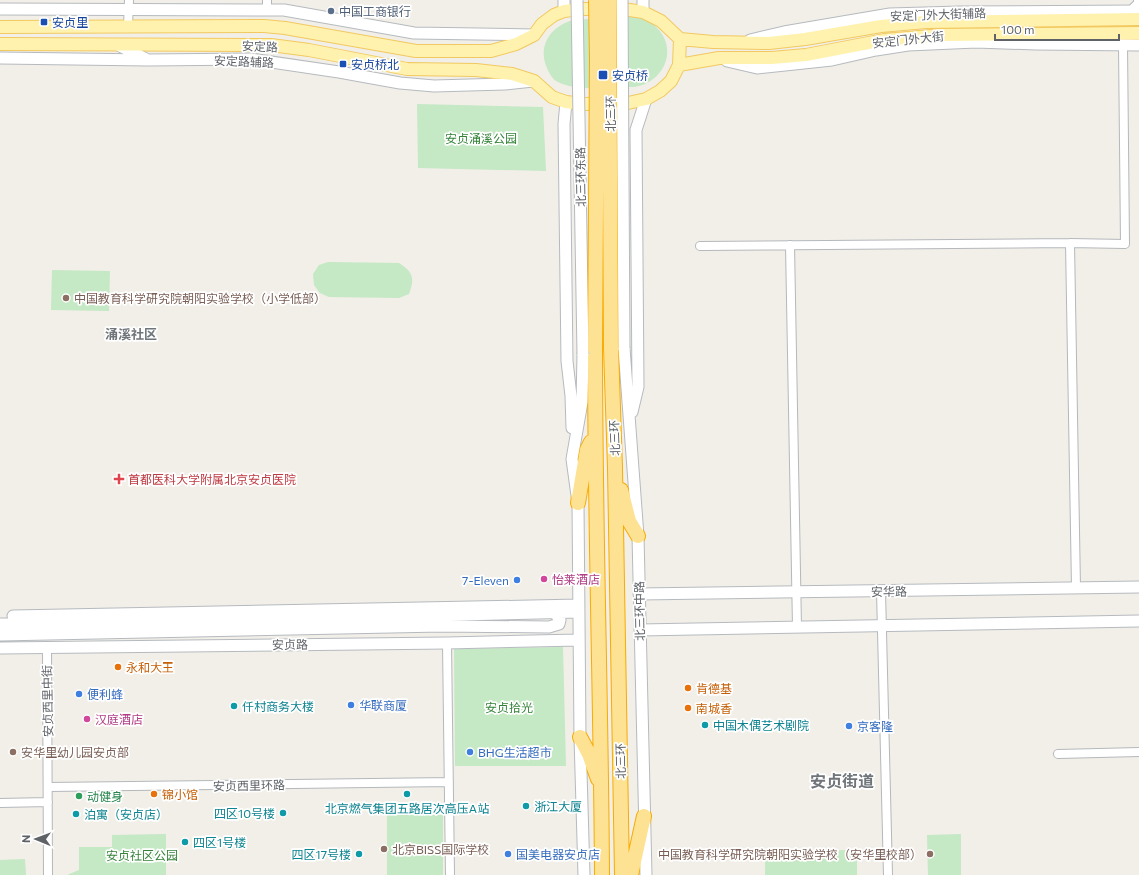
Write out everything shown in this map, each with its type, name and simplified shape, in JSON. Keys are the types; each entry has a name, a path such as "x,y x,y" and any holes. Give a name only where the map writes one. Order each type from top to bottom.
{"highway":[{"name":"北三环","path":"596,0 597,59 589,352 595,432 602,786 602,875"},
{"name":"北三环","path":"609,0 617,348 615,468 622,875"},
{"path":"578,503 588,450 595,432"},
{"path":"615,468 629,521 638,536"},
{"path":"580,737 589,754 596,775 602,786"},
{"path":"631,875 644,816"}],"main road":[{"name":"安定路","path":"0,27 264,26 285,28 416,51 491,51 516,44 534,34 542,24 564,6"},
{"path":"534,81 552,97 566,102 584,104 628,103 646,99 660,91 671,81 679,65 680,39 643,6 584,9 564,6"},
{"name":"安定门外大街","path":"680,39 713,42 769,43 805,39 881,26 926,22 1132,16"},
{"name":"安定门外大街","path":"679,65 719,58 772,58 806,55 884,40 943,35 1123,39 1139,33"},
{"name":"安定路","path":"0,44 272,45 308,50 407,69 476,70 517,76 534,81"}],"street":[{"name":"北三环东路","path":"577,0 589,352"},
{"path":"617,348 622,0"},
{"path":"1132,16 1138,0"},
{"path":"128,27 129,5"},
{"path":"0,9 129,5 267,5 284,10 414,33 534,34"},
{"path":"700,246 1070,243 1125,244 1123,39 1139,45"},
{"path":"118,45 148,60"},
{"name":"安定路辅路","path":"0,58 148,60 253,59 400,83 434,86 505,84 534,81"},
{"path":"629,425 638,387 636,130 646,99"},
{"path":"566,102 564,124 567,360 572,396 572,459 578,503 580,737 584,875"},
{"path":"1070,243 1076,588"},
{"path":"790,245 797,627"},
{"name":"北三环中路","path":"617,348 629,425 638,536 646,875"},
{"path":"572,459 589,352"},
{"name":"安华路","path":"639,594 1139,587"},
{"path":"881,591 888,875"},
{"path":"353,618 362,609"},
{"name":"安贞路","path":"0,624 18,620 118,614 362,609 579,609"},
{"name":"安贞路","path":"0,616 18,620 127,622 555,613 579,609"},
{"path":"512,641 544,627 559,624 560,620 555,613"},
{"path":"118,614 127,622"},
{"path":"18,620 18,647"},
{"path":"640,630 1139,621"},
{"name":"安贞路","path":"0,635 441,626 544,627"},
{"path":"365,628 386,643"},
{"path":"150,646 161,632"},
{"name":"安贞路","path":"0,648 579,640"},
{"path":"447,643 450,875"},
{"name":"安贞西里中街","path":"47,647 48,875"},
{"path":"1058,754 1139,752"},
{"name":"安贞西里环路","path":"48,787 449,782"},
{"path":"0,803 48,802"}],"green space":[{"path":"635,16 647,20 655,26 664,37 667,46 665,64 653,79 634,87 585,88 566,85 556,81 551,76 544,60 545,45 552,32 558,27 573,20"},
{"name":"安贞涌溪公园","path":"417,104 543,107 546,171 418,168"},
{"path":"328,262 399,263 407,269 412,276 412,284 409,294 399,298 329,297 320,293 314,285 313,274 319,265"},
{"path":"52,270 110,271 109,311 51,310"},
{"name":"安贞拾光","path":"563,647 566,766 455,766 454,649"},
{"path":"387,815 443,815 443,875 387,875"},
{"name":"安贞社区公园","path":"166,834 166,875 67,875 79,870 79,847 112,847 112,835"},
{"path":"961,834 961,875 928,875 927,835"},
{"path":"857,850 857,875 765,875 765,851"},
{"path":"25,859 26,875 0,875 0,860"}],"place":[{"name":"中国工商银行","path":"331,11"},
{"name":"安贞里","path":"44,22"},
{"name":"安贞桥北","path":"343,64"},
{"name":"安贞桥","path":"603,75"},
{"name":"中国教育科学研究院朝阳实验学校（小学低部）","path":"66,298"},
{"name":"首都医科大学附属北京安贞医院","path":"119,479"},
{"name":"怡莱酒店","path":"544,579"},
{"name":"7-Eleven","path":"517,580"},
{"name":"永和大王","path":"118,667"},
{"name":"肯德基","path":"688,688"},
{"name":"便利蜂","path":"79,694"},
{"name":"华联商厦","path":"351,705"},
{"name":"仟村商务大楼","path":"234,706"},
{"name":"南城香","path":"688,708"},
{"name":"汉庭酒店","path":"87,719"},
{"name":"中国木偶艺术剧院","path":"705,725"},
{"name":"京客隆","path":"849,726"},
{"name":"安华里幼儿园安贞部","path":"13,752"},
{"name":"BHG生活超市","path":"470,752"},
{"name":"锦小馆","path":"154,794"},
{"name":"北京燃气集团五路居次高压A站","path":"407,794"},
{"name":"动健身","path":"79,796"},
{"name":"浙江大厦","path":"526,806"},
{"name":"四区10号楼","path":"283,813"},
{"name":"泊寓（安贞店）","path":"76,814"},
{"name":"四区1号楼","path":"185,842"},
{"name":"北京BISS国际学校","path":"384,849"},
{"name":"四区17号楼","path":"359,854"},
{"name":"国美电器安贞店","path":"508,854"},
{"name":"中国教育科学研究院朝阳实验学校（安华里校部）","path":"930,854"}],"district":[{"name":"涌溪社区","path":"131,334"},
{"name":"安贞街道","path":"842,780"}]}
